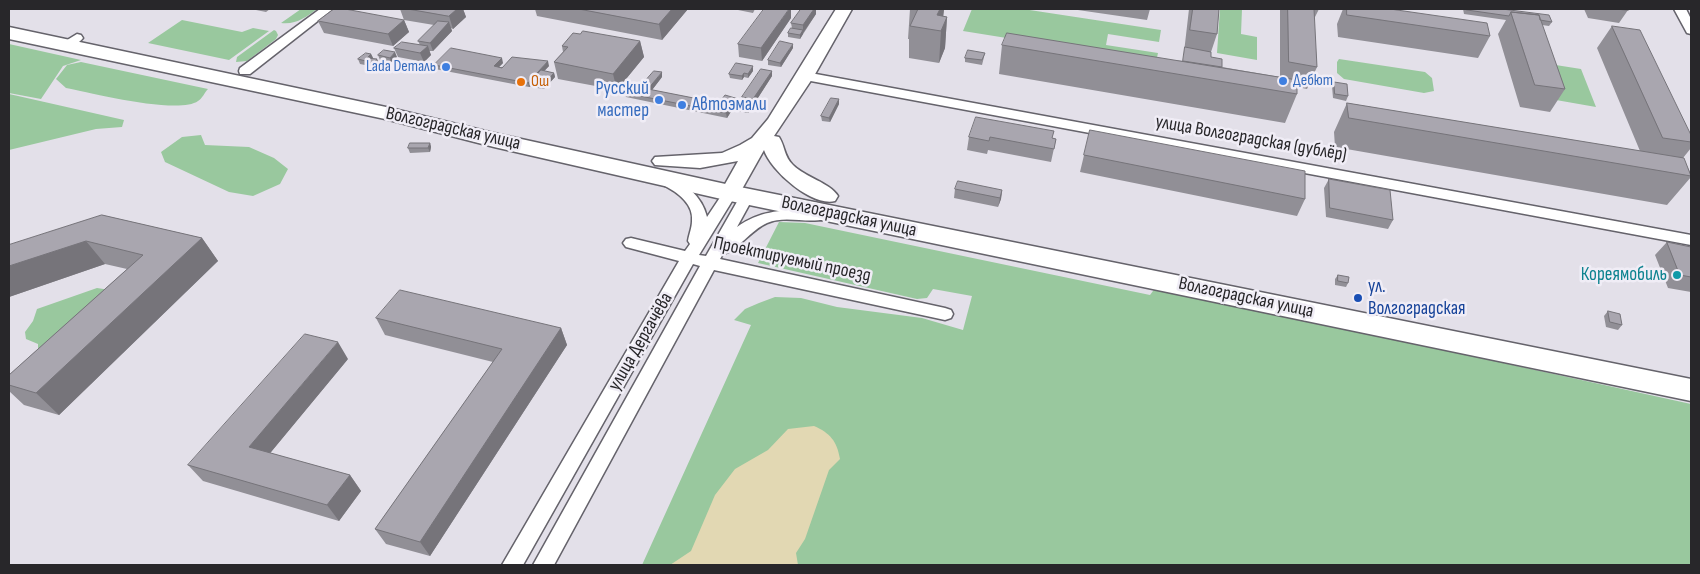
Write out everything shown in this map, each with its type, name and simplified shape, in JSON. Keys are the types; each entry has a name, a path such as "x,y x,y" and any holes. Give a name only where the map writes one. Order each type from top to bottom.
{"main road":[{"name":"Волгоградская улица","path":"9,24 71,41 377,111 494,140 655,167"},
{"name":"Волгоградская улица","path":"9,33 71,41 245,71 742,187 1691,377"},
{"name":"Волгоградская улица","path":"834,205 1691,390"}],"street":[{"path":"245,71 327,9"},
{"name":"улица Дергачёва","path":"543,565 713,258 742,187 769,135 844,9"},
{"path":"1680,9 1691,30"},
{"name":"улица Волгоградская (дублёр)","path":"805,76 1691,240"},
{"path":"655,167 736,156 769,135 776,159 783,168 834,205"},
{"path":"655,167 680,189 697,208 700,218 692,254"},
{"name":"улица Дергачёва","path":"512,565 692,254 742,187"},
{"path":"713,258 745,230 766,218 834,205"},
{"name":"Проектируемый проезд","path":"631,243 713,258 945,314"}],"green space":[{"path":"301,9 317,9 296,22 281,23"},
{"path":"972,9 1023,9 1161,30 1159,42 1108,34 1106,45 1158,53 1156,62 963,31"},
{"path":"1220,9 1242,9 1241,34 1257,37 1257,60 1217,53"},
{"path":"182,20 242,32 253,28 269,31 229,60 148,43"},
{"path":"274,30 278,35 276,39 247,61 236,62 237,57"},
{"path":"9,44 81,60 63,66 41,99 9,93"},
{"path":"1339,59 1425,72 1432,78 1434,91 1424,93 1344,79 1337,73 1337,62"},
{"path":"81,62 208,89 198,101 188,105 173,106 134,102 66,88 56,79 67,65"},
{"path":"1543,63 1581,69 1596,107 1556,100"},
{"path":"9,94 124,120 122,127 96,129 9,150"},
{"path":"201,135 205,145 249,147 274,158 288,169 280,184 253,196 229,192 165,162 161,152 182,137"},
{"path":"779,222 805,223 1150,295 1156,287 1691,404 1691,565 642,565 751,325 734,320 745,309 775,297 801,298 837,307 922,318 963,330 972,296 933,289 927,298 917,299 758,263"},
{"path":"97,288 110,290 38,361 38,344 26,339 25,332 33,321 37,309"}],"sand":[{"path":"814,426 832,438 840,459 829,470 805,539 796,553 798,565 670,565 691,551 715,495 735,469 768,450 788,429"}],"building":[{"path":"334,9 345,9 404,20 388,34 318,21"},
{"path":"408,9 457,9 449,16"},
{"path":"579,9 672,9 659,24"},
{"path":"764,9 789,9 761,48 738,44"},
{"path":"801,9 814,9 803,25 791,23"},
{"path":"918,9 940,9 937,15 947,17 941,31 910,26"},
{"path":"1193,9 1219,9 1217,34 1190,30"},
{"path":"1288,9 1314,9 1317,67 1289,62"},
{"path":"1347,9 1390,9 1487,23 1490,36 1347,15"},
{"path":"1466,9 1502,9 1549,15 1552,22 1540,20 1539,15 1511,12 1509,16"},
{"path":"1511,12 1539,15 1565,89 1535,85"},
{"path":"438,21 449,22 430,43 418,41"},
{"path":"1612,26 1640,30 1691,135 1691,142 1663,138"},
{"path":"791,28 803,30 800,35 788,33"},
{"path":"583,31 640,41 613,74 554,62 568,47 562,46 573,33 580,34"},
{"path":"1007,33 1297,80 1297,94 1002,45"},
{"path":"780,41 793,44 780,63 768,60"},
{"path":"402,42 428,46 420,53 394,48"},
{"path":"1185,47 1211,52 1211,57 1222,59 1222,67 1183,61"},
{"path":"451,48 502,58 494,66 502,68 512,57 548,61 528,83 434,65"},
{"path":"384,50 395,52 390,58 378,55"},
{"path":"968,50 985,53 982,60 965,58"},
{"path":"366,53 371,54 367,58 377,59 373,63 358,59"},
{"path":"736,63 753,66 748,74 744,73 742,76 729,74"},
{"path":"761,69 772,71 753,99 742,97"},
{"path":"541,70 554,73 543,85 530,83"},
{"path":"654,71 662,72 648,89 719,103 725,95 752,103 748,109 732,105 726,113 625,93 632,84 640,86"},
{"path":"1334,82 1347,84 1348,96 1335,94"},
{"path":"831,98 839,99 829,118 821,116"},
{"path":"1347,103 1684,158 1691,176 1349,118"},
{"path":"976,117 1054,131 1052,138 1056,139 1054,149 990,137 989,141 969,137"},
{"path":"1090,130 1305,171 1305,199 1084,155"},
{"path":"410,143 430,143 428,148 408,148"},
{"path":"1329,179 1390,190 1393,220 1330,208"},
{"path":"958,181 1002,190 1000,198 955,189"},
{"path":"102,215 202,238 36,393 9,385 9,375 143,255 86,241 9,266 9,245"},
{"path":"1667,242 1691,247 1691,277 1680,275"},
{"path":"1338,275 1349,277 1348,283 1338,281"},
{"path":"400,290 561,328 420,542 375,529 502,349 376,318"},
{"path":"1608,311 1620,314 1622,325 1610,322"},
{"path":"305,334 338,342 249,447 350,475 327,505 188,465"}],"place":[{"name":"Lada Dеталь","path":"446,67"},
{"name":"Дебют","path":"1283,81"},
{"name":"Ош","path":"521,82"},
{"name":"Русский мастер","path":"659,100"},
{"name":"Автоэмали","path":"682,105"},
{"name":"Кореямобиль","path":"1677,275"},
{"name":"ул. Волгоградская","path":"1358,298"}]}
